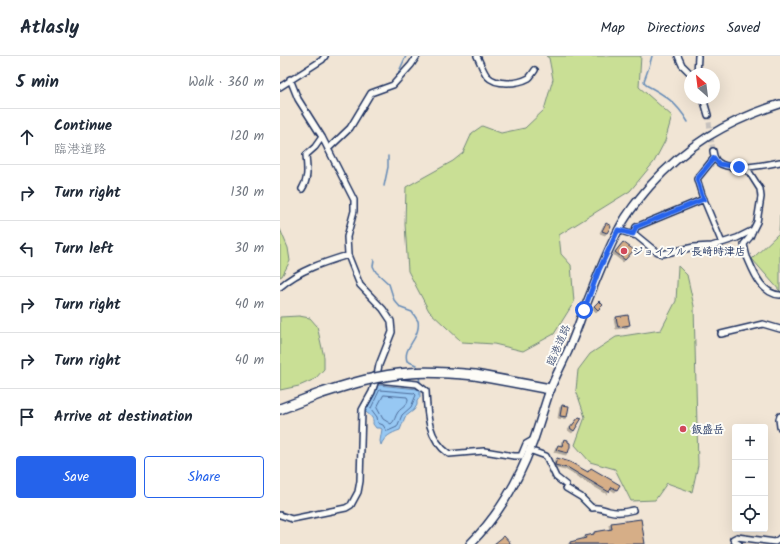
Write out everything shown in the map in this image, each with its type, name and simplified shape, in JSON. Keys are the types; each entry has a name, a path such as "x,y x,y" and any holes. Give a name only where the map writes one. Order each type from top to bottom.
{"highway":[{"path":"280,409 322,393 364,380 409,373 450,372 475,375 550,389"}],"street":[{"path":"280,87 322,60 325,56"},
{"path":"328,149 350,128 371,93 393,85 417,56"},
{"path":"477,56 487,76 494,81 509,84 529,77 535,70"},
{"path":"678,56 685,68"},
{"path":"697,68 698,56"},
{"path":"280,515 292,519 337,510 351,505 358,492 360,481 362,410 372,392 379,365 392,332 391,321 383,309 360,285 348,255 348,237 354,211 354,200 322,137 298,99 290,80"},
{"path":"705,104 708,115"},
{"name":"臨港道路","path":"470,544 488,525 507,497 530,450 550,389 568,351 599,270 618,230 637,201 661,174 692,146 715,131 747,115 780,104"},
{"path":"302,189 307,182 308,176 306,155 315,147 322,137"},
{"path":"713,151 714,158 719,164 728,166 746,167 780,162"},
{"path":"714,158 697,179 722,243"},
{"path":"746,167 760,189 761,197 757,222 750,237 744,244 747,257 758,280 769,292 780,295"},
{"path":"633,234 636,227 704,199"},
{"path":"618,230 637,236 654,250 662,254 722,243 753,230"},
{"path":"280,287 290,278 325,262 348,255"},
{"path":"721,334 763,324 780,329"},
{"path":"376,380 417,384 426,391 428,417 433,434 436,442 449,454 484,451 521,456 526,444 533,440"},
{"path":"780,416 780,427"},
{"path":"530,450 546,456 556,477 566,485 566,488 581,497 592,508 599,507 611,512 633,510"},
{"path":"739,544 733,539 737,537 775,542 780,538"}],"green space":[{"path":"546,56 641,56 639,87 672,116 665,141 654,162 630,191 559,235 561,254 571,265 574,302 554,334 523,351 494,344 462,342 429,311 408,271 405,224 406,187 453,161 463,153 472,133 482,126 501,133 525,128 544,110 553,79 549,58"},
{"path":"780,215 780,291 752,259 779,233"},
{"path":"280,229 288,248 290,261 280,277"},
{"path":"678,266 687,275 694,306 698,465 692,492 667,483 655,500 631,501 615,469 590,462 575,445 585,417 576,390 578,370 590,354 616,337 661,330 676,301"},
{"path":"299,316 310,318 317,326 324,357 324,369 315,379 299,386 280,390 280,317"}],"water":[{"path":"378,385 420,390 420,397 417,401 417,405 414,410 405,417 400,430 388,436 381,445 380,441 382,429 376,428 373,424 372,418 365,411"}],"building":[{"path":"606,223 611,226 607,233 602,231"},
{"name":"ジョイフル 長崎時津店","path":"623,242 634,250 625,260 615,252"},
{"path":"599,301 603,305 598,310 594,306"},
{"path":"628,315 630,325 618,327 616,317"},
{"path":"562,405 569,406 567,417 560,416"},
{"path":"579,417 582,418 574,431 570,428"},
{"path":"564,439 568,440 570,443 568,453 556,450 558,445 562,446"},
{"path":"557,458 570,462 588,472 591,468 620,485 617,490 612,487 609,492 567,467 555,465"},
{"path":"641,519 645,544 570,544 570,542 586,538 585,536 594,534 594,532 612,529 611,523"},
{"path":"504,536 511,544 494,544"}],"waterway":[{"path":"396,78 406,56"},
{"path":"652,56 644,81 646,85 670,100 684,115 688,122"},
{"path":"384,186 388,167 388,156"},
{"path":"374,260 373,266 376,272 389,284 394,300 401,308 412,312 418,321 415,337 406,354 407,361 416,365 418,368"},
{"path":"419,376 420,384"}],"tunnel":[{"path":"708,115 713,151"}],"place":[{"name":"ジョイフル 長崎時津店","path":"624,251"},
{"name":"飯盛岳","path":"683,429"}],"route":[{"path":"584,310 599,270 618,230 633,234 636,227 704,199 697,179 714,158 719,164 739,167"}]}
